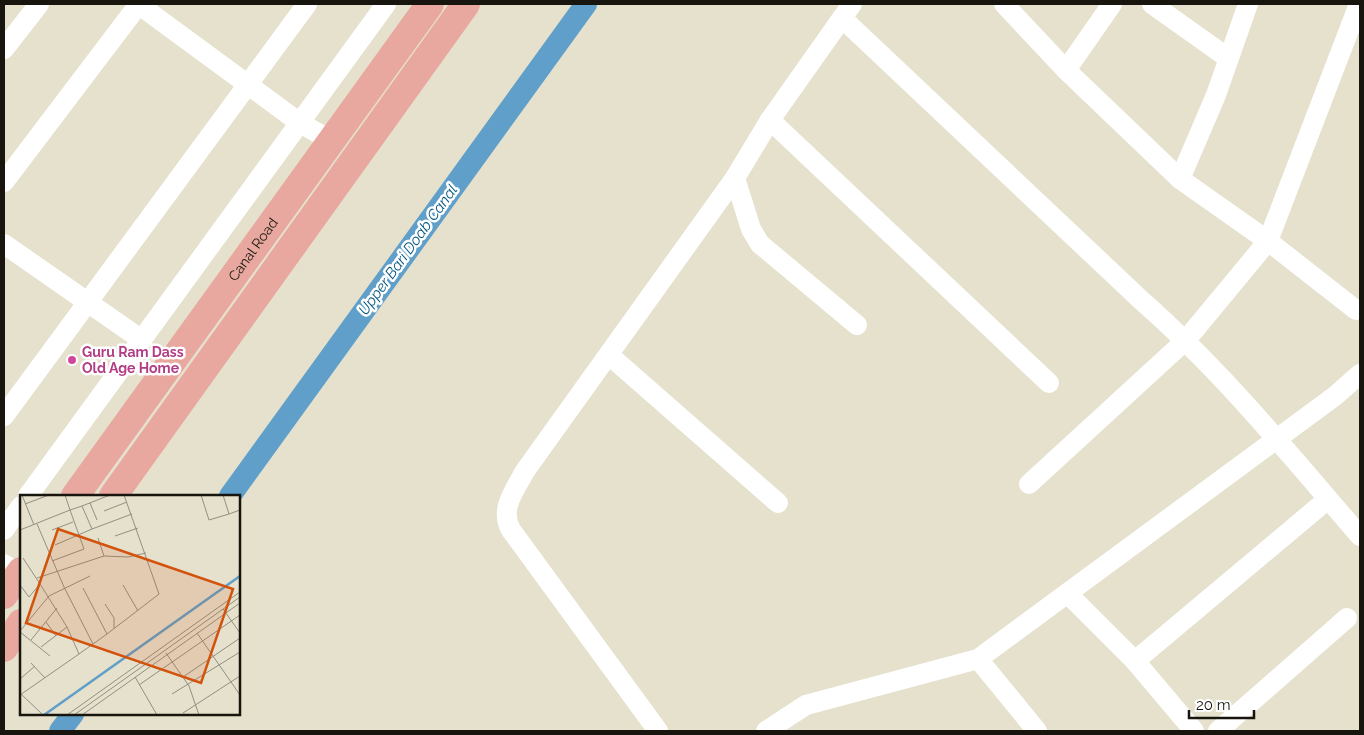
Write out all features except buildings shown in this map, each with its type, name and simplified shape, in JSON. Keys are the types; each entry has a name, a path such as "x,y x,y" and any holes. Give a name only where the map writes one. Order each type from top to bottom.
{"main road":[{"name":"Canal Road","path":"76,495 430,4"},
{"path":"113,495 466,4"},
{"path":"4,648 20,624"}],"street":[{"path":"4,49 39,4"},
{"path":"4,182 138,4 246,85 300,123 332,141"},
{"path":"4,416 306,4"},
{"path":"29,495 386,4"},
{"path":"1004,4 1066,70 1180,179 1359,308"},
{"path":"1066,70 1112,4"},
{"path":"1152,4 1228,58"},
{"path":"1180,179 1248,4"},
{"path":"658,731 529,557 511,530 506,518 506,506 525,471 735,178 770,120 847,11 1142,302 1186,340 1278,438 1360,536"},
{"path":"1029,484 1186,340 1268,241 1358,15"},
{"path":"770,120 1049,383"},
{"path":"735,178 751,229 760,244 857,325"},
{"path":"4,244 142,340"},
{"path":"609,355 778,503"},
{"path":"766,731 806,705 978,659 1278,438 1360,374"},
{"path":"1135,661 1328,499"},
{"path":"4,530 20,507"},
{"path":"1068,594 1135,661 1194,731"},
{"path":"1218,731 1347,618"},
{"path":"978,659 1037,731"}],"waterway":[{"name":"Upper Bari Doab Canal","path":"231,495 586,4"},
{"name":"Upper Bari Doab Canal","path":"60,731 72,715"}],"place":[{"name":"Guru Ram Dass Old Age Home","path":"72,360"}]}
